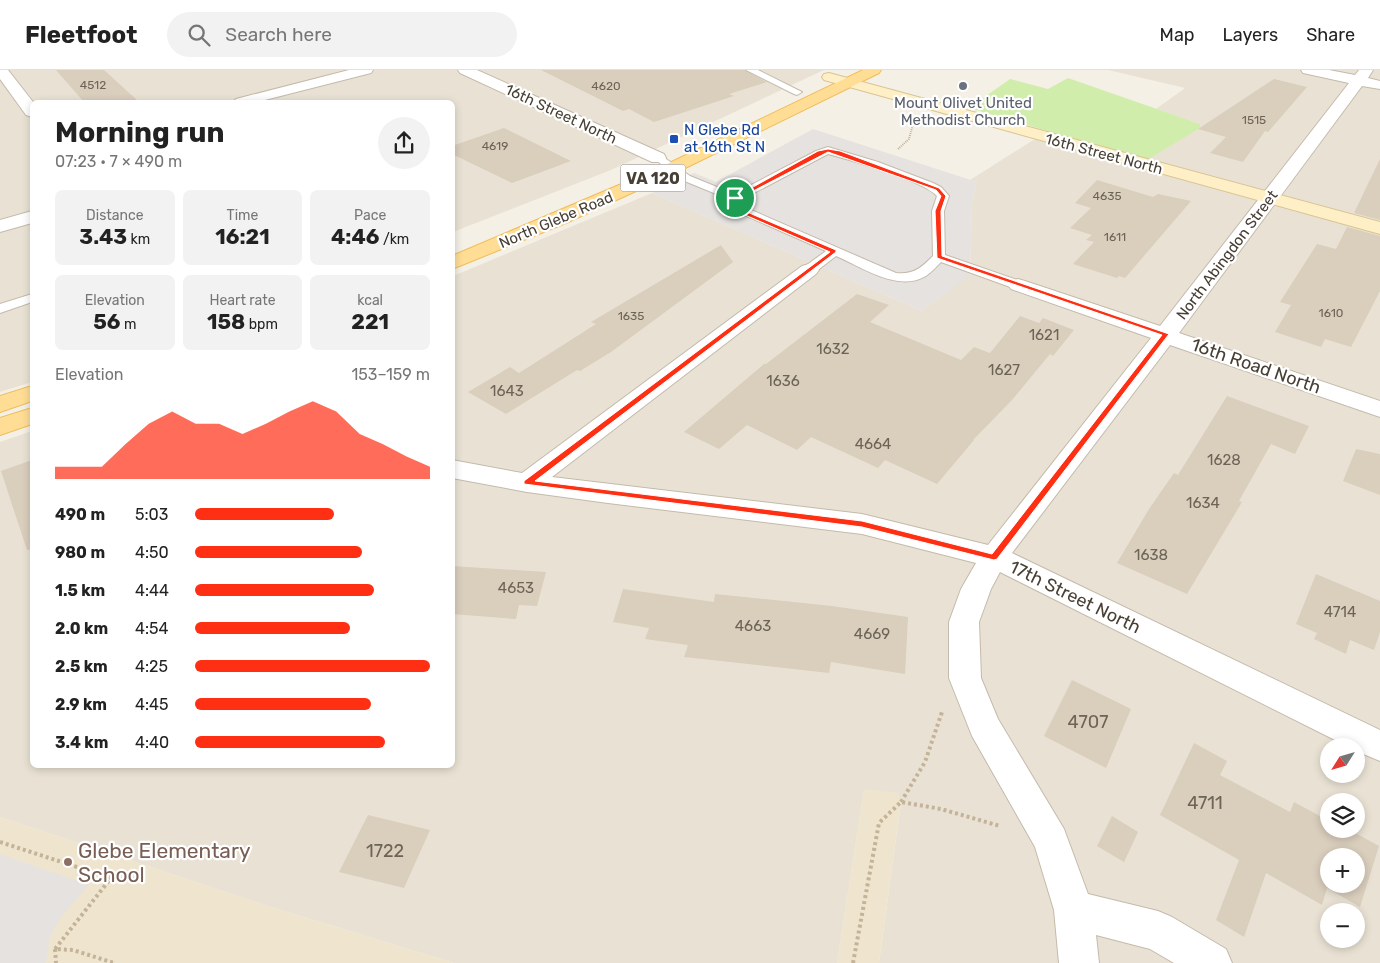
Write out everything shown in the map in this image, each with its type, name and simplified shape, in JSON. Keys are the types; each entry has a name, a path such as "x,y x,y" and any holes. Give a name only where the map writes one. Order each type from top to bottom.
{"main road":[{"name":"North Glebe Road","path":"524,216 658,158 797,92 840,76 874,70"},
{"name":"North Glebe Road","path":"455,262 549,224 673,169 840,76"},
{"path":"0,404 30,394"},
{"path":"0,427 30,417"}],"street":[{"path":"1,70 30,109"},
{"path":"249,100 366,70"},
{"name":"16th Street North","path":"465,70 658,158"},
{"path":"1308,70 1362,75 1380,85"},
{"name":"North Abingdon Street","path":"1079,963 1074,910 1051,841 984,726 965,678 964,622 976,589 994,557 1270,199 1362,75"},
{"name":"16th Street North","path":"840,76 934,106 1380,228"},
{"path":"0,226 30,218"},
{"path":"527,482 809,270"},
{"name":"16th Road North","path":"1018,284 1380,409"},
{"name":"17th Street North","path":"455,470 527,482 862,524 994,557 1380,746"},
{"path":"1074,910 1158,931 1212,963"}],"lane":[{"path":"751,70 797,92"},
{"path":"828,150 874,164 938,189 943,196 938,211 940,257 918,276 906,278 893,276 738,210 730,205 729,202 828,150"},
{"path":"658,158 686,178 735,198"},
{"path":"809,270 834,251"},
{"path":"940,257 1018,284"},
{"path":"0,309 30,299"}],"path":[{"path":"874,164 908,142 913,132 913,122 934,106"},
{"path":"853,963 879,823 900,802 925,762 939,716 946,706"},
{"path":"900,802 940,809 1008,828"},
{"path":"0,842 112,878 55,949 56,963"},
{"path":"55,949 73,950 114,963"}],"shaded area":[{"path":"0,70 824,70 611,170 455,231 455,100 30,100 30,383 0,392"},
{"path":"1108,70 1380,70 1380,963 879,963 901,802 864,790 837,963 454,963 271,907 0,817 0,442 30,432 30,768 455,768 455,275 652,193 922,311 970,274 972,202 977,182 970,180 1049,130 1147,160 1200,124 1156,109 1185,88"},
{"path":"813,129 977,182 972,202 970,275 922,311 652,193 694,173 716,182"},
{"path":"864,789 898,793 901,802 879,963 837,963"},
{"name":"Glebe Elementary School","path":"0,817 271,907 454,963 0,963"},
{"path":"0,854 89,885 61,917 50,937 46,963 0,963"}],"green space":[{"path":"1068,78 1200,124 1200,128 1147,160 969,108 1010,79 1048,89"}],"building":[{"path":"56,70 104,70 137,100 82,100"},
{"path":"541,70 744,70 767,82 729,94 734,96 654,122 629,109 623,111"},
{"path":"1274,79 1307,87 1268,132 1265,131 1243,162 1210,153 1226,137 1198,129"},
{"path":"504,128 571,161 512,183 455,155 455,145"},
{"path":"1380,159 1380,220 1354,213"},
{"path":"1097,180 1153,197 1158,194 1191,201 1125,278 1119,276 1117,278 1073,264 1094,242 1086,240 1092,235 1070,228 1091,208 1075,203"},
{"path":"1347,227 1380,236 1380,291 1351,347 1325,339 1321,347 1275,332 1291,305 1280,302 1317,244 1336,249"},
{"path":"721,245 733,262 611,352 580,371 577,370 506,414 468,392 510,367 519,373 596,324 591,322"},
{"path":"857,294 889,305 870,322 961,360 974,347 990,353 1020,316 1039,323 1043,318 1074,330 1053,356 1050,354 1012,400 973,440 937,484 885,460 878,468 811,437 797,450 747,425 719,449 684,432 764,364"},
{"path":"1227,396 1309,426 1295,454 1271,444 1239,501 1242,502 1187,594 1117,563 1149,509 1174,473 1178,475"},
{"path":"1356,449 1380,454 1380,495 1343,481"},
{"path":"30,461 30,549 27,550 1,471"},
{"path":"455,566 546,572 537,606 519,605 516,619 455,614"},
{"path":"1316,574 1380,601 1380,632 1374,650 1350,640 1346,654 1314,639 1317,633 1296,624"},
{"path":"623,589 714,602 715,594 832,606 908,617 905,674 831,662 829,673 684,657 688,645 645,639 649,628 613,622"},
{"path":"1072,680 1131,709 1106,768 1044,736"},
{"path":"1194,743 1227,761 1220,775 1290,812 1294,802 1320,816 1320,838 1364,838 1379,846 1365,891 1365,848 1320,848 1320,893 1326,893 1323,903 1320,904 1266,873 1244,937 1216,920 1239,860 1160,815"},
{"path":"368,815 430,830 404,888 339,872"},
{"path":"1112,816 1138,832 1124,862 1097,846"},
{"path":"1336,893 1364,893 1361,903 1353,903"}],"place":[{"name":"Mount Olivet United Methodist Church","path":"963,86"},
{"name":"N Glebe Rd at 16th St N","path":"674,139"},
{"name":"Glebe Elementary School","path":"68,862"}],"route":[{"path":"828,150 838,152 938,189 943,196 938,211 940,257 1166,334 994,557 862,524 608,494 527,482 834,251 738,210 730,205 729,202 735,198 820,152 828,150"}]}
